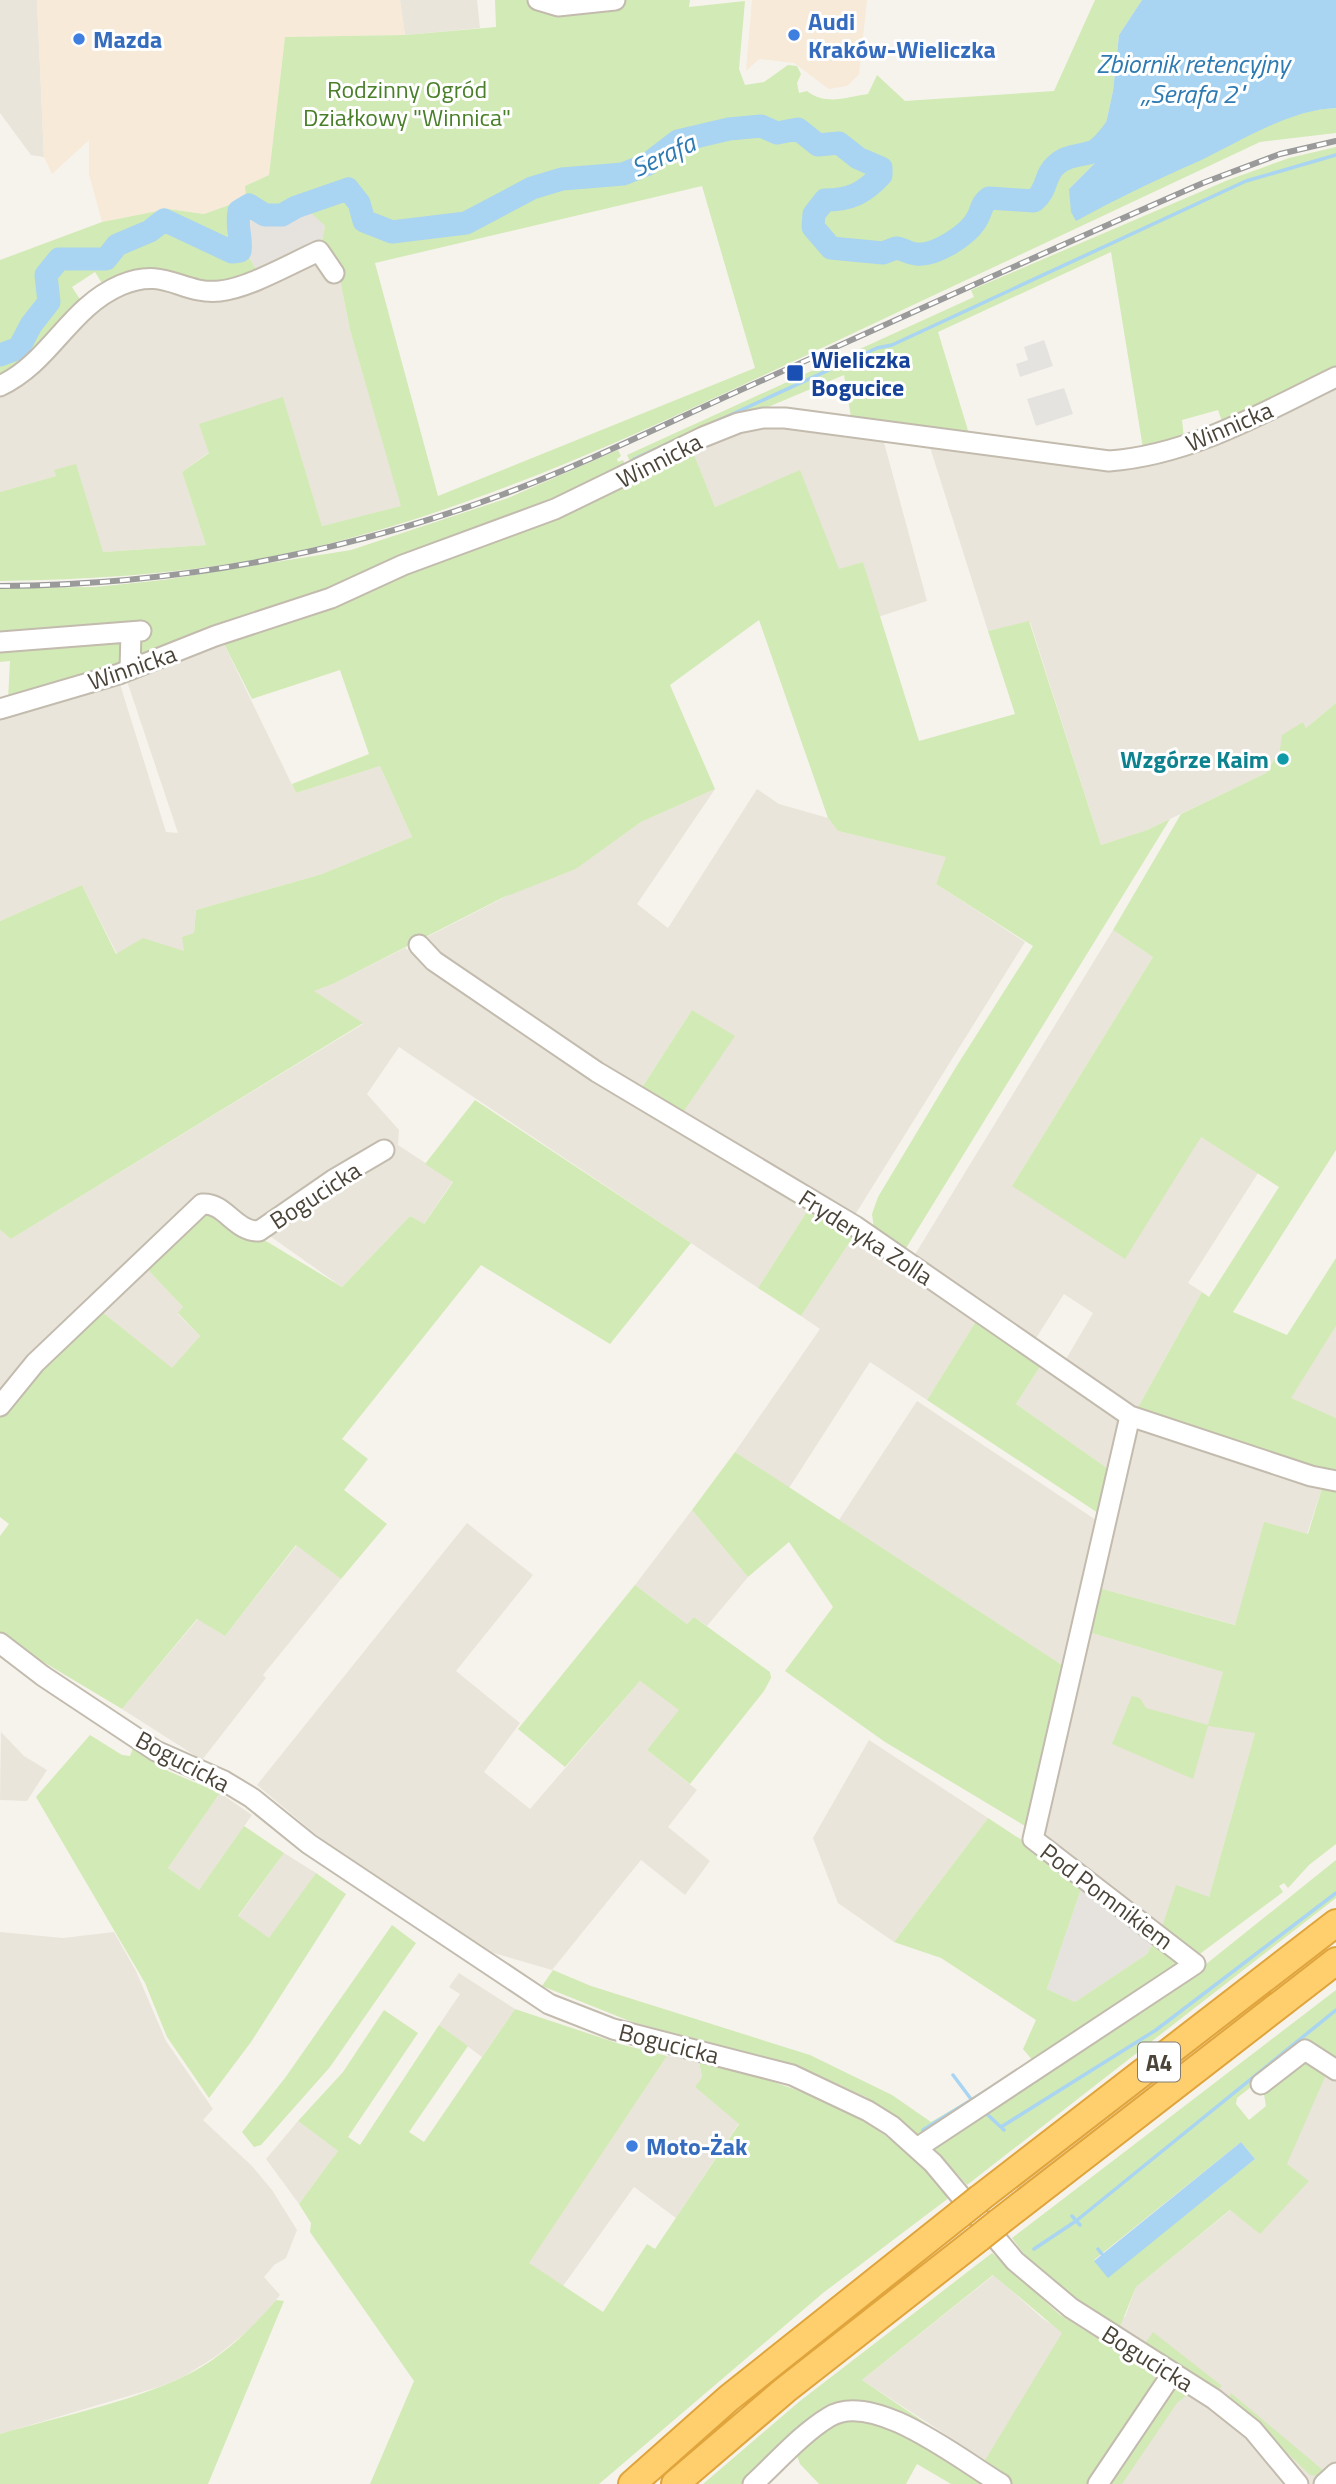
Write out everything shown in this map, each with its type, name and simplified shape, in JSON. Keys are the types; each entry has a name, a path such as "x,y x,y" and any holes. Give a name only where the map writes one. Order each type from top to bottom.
{"highway":[{"name":"A4","path":"632,2484 729,2398 970,2206 1336,1923"},
{"name":"A4","path":"675,2484 794,2382 1336,1961"}],"street":[{"path":"538,0 558,6 615,0"},
{"path":"0,386 34,365 82,308 105,293 144,276 220,291 278,271 319,251 334,273"},
{"name":"Winnicka","path":"0,709 130,670 257,621 331,598 403,565 555,509 703,437 738,423 763,418 785,418 1067,457 1120,460 1154,454 1212,437 1336,377"},
{"path":"0,642 136,631 130,670"},
{"name":"Fryderyka Zolla","path":"419,945 434,961 597,1072 855,1226 1130,1416 1336,1481"},
{"name":"Bogucicka","path":"0,1406 35,1363 202,1204 214,1206 242,1227 259,1231 333,1180 384,1150"},
{"name":"Pod Pomnikiem","path":"917,2148 1195,1964 1033,1839 1130,1416"},
{"name":"Bogucicka","path":"0,1643 43,1676 156,1751 225,1781 252,1798 309,1844 549,2004 613,2029 792,2075 868,2111 917,2148 1015,2261 1071,2308 1214,2399 1253,2430 1297,2484"},
{"path":"1261,2084 1305,2050 1336,2070"},
{"path":"1098,2484 1172,2374"},
{"path":"753,2484 812,2430 830,2416 845,2410 888,2416 1000,2484"},
{"path":"1324,2484 1336,2473"}],"shaded area":[{"path":"0,0 37,0 44,157 31,155 0,113"},
{"path":"37,0 400,0 405,35 285,37 269,175 245,186 246,199 204,214 168,209 102,222 89,174 89,140 52,174 44,157"},
{"path":"400,0 477,0 480,28 405,35"},
{"path":"752,0 867,0 859,74 847,86 829,89 794,63 759,59 746,71"},
{"path":"308,209 325,226 321,245 258,273 244,248 250,220 277,223"},
{"path":"336,259 350,330 402,506 322,526 283,398 182,472 206,545 103,552 54,470 56,476 0,492 0,391 82,316 129,286 291,268"},
{"path":"1044,340 1053,366 1020,377 1016,364 1028,360 1024,347"},
{"path":"1336,384 1336,703 1306,728 1303,722 1280,750 1266,773 1147,830 1101,845 1030,622 988,631 929,444 1121,463"},
{"path":"1064,388 1073,414 1036,426 1027,399"},
{"path":"760,424 882,435 927,601 878,617 863,562 839,570 800,471 715,507 691,447"},
{"path":"221,638 296,793 380,766 412,837 322,874 196,910 194,933 185,951 117,954 82,885 0,921 0,713 119,681 166,832 178,833 126,678"},
{"path":"715,789 637,904 668,928 757,789 779,804 828,818 838,831 947,857 936,884 1025,942 853,1218 680,1117 734,1036 692,1010 643,1086 644,1093 419,941 511,894 576,869 641,822"},
{"path":"1113,930 1153,957 1012,1186 1201,1137 1258,1173 1188,1283 1202,1292 1136,1411 1062,1366 1093,1313 1064,1294 1031,1346 911,1261"},
{"path":"405,948 528,1029 811,1205 758,1288 399,1047 367,1094 399,1130 398,1145 453,1181 423,1225 410,1216 342,1287 257,1227 245,1225 204,1194 0,1393 0,1230 11,1239 363,1024 313,991"},
{"path":"855,1234 978,1318 927,1400 870,1362 789,1488 735,1452 820,1329 801,1316"},
{"path":"146,1263 149,1271 183,1307 178,1314 200,1336 172,1369 97,1308"},
{"path":"1336,1326 1336,1418 1290,1398"},
{"path":"1041,1365 1123,1420 1114,1473 1016,1404"},
{"path":"917,1401 1099,1522 1068,1669 839,1520"},
{"path":"1135,1423 1323,1485 1307,1534 1264,1523 1236,1625 1095,1587"},
{"path":"692,1510 748,1577 707,1626 694,1617 687,1624 635,1585"},
{"path":"467,1523 533,1575 456,1671 520,1723 484,1772 530,1809 640,1681 680,1710 647,1750 697,1790 668,1827 710,1861 685,1895 641,1860 552,1970 487,1951 320,1838 257,1785"},
{"path":"297,1545 341,1579 263,1675 266,1678 202,1760 122,1709 198,1619 225,1636"},
{"path":"1085,1631 1223,1672 1255,1733 1209,1897 1160,1933 1040,1834"},
{"path":"1,1732 24,1756 47,1770 27,1801 0,1800"},
{"path":"869,1740 988,1818 894,1942 838,1903 813,1838"},
{"path":"220,1793 252,1815 199,1890 168,1868"},
{"path":"284,1853 316,1873 270,1939 238,1917"},
{"path":"1082,1886 1156,1938 1147,1954 1075,2002 1047,1989"},
{"path":"0,1932 63,1938 114,1932 136,1971 166,2041 213,2109 203,2120 252,2166 272,2190 297,2230 286,2258 274,2265 264,2277 280,2295 256,2324 218,2355 183,2377 159,2387 0,2434"},
{"path":"459,1973 515,2009 482,2057 439,2025 460,1994 449,1987"},
{"path":"1306,2054 1336,2076 1336,2484 1008,2484 994,2475 997,2469 993,2467 989,2472 981,2467 985,2460 862,2380 994,2275 1042,2318 1081,2344 1097,2314 1125,2317 1136,2287 1286,2165"},
{"path":"667,2056 699,2061 702,2077 695,2087 739,2123 676,2218 634,2187 563,2286 528,2264"},
{"path":"298,2121 338,2151 299,2204 266,2159"}],"green space":[{"name":"Rodzinny Ogród Działkowy \"Winnica\"","path":"495,0 690,0 689,7 745,1 739,69 745,85 764,82 788,65 797,66 801,74 797,83 799,93 807,91 814,96 829,99 868,94 877,75 905,101 1054,91 1095,0 1142,0 1119,35 1113,91 1098,160 1069,189 1141,184 1172,172 1265,126 1313,111 1336,108 1336,133 1260,142 622,440 496,491 433,513 302,550 227,564 77,579 0,581 0,492 56,476 54,470 76,464 103,552 206,545 182,472 209,453 199,424 283,397 322,526 401,506 350,330 336,259 321,245 325,226 308,210 277,223 250,220 244,248 258,273 237,280 106,290 95,272 72,287 83,304 0,381 0,260 102,222 168,209 204,214 246,199 245,186 269,175 285,37 405,35 496,27","holes":["702,186 755,368 438,496 375,263"]},
{"path":"1336,147 1336,374 1224,427 1218,410 1182,420 1184,438 1143,448 1111,252 938,332 970,437 851,417 844,375 711,431 633,468 627,455 974,297 971,290 1228,180 1289,158"},
{"path":"691,447 715,507 800,470 839,569 863,562 919,741 1015,714 988,631 1029,621 1101,845 1147,830 1170,819 903,1253 874,1229 872,1214 878,1197 1033,946 936,884 946,857 838,831 828,818 759,620 670,685 715,789 641,822 576,869 502,898 335,983 314,991 363,1023 11,1239 0,1230 0,921 82,885 116,954 143,938 184,951 182,937 194,933 196,910 322,874 412,837 380,766 296,793 292,784 369,754 340,670 252,699 221,638 294,616 306,618 314,615 323,607"},
{"path":"618,450 621,456 617,459 618,462 623,460 628,471 575,496 202,638 8,700 10,661 0,662 0,588 95,587 163,580 351,550 508,498"},
{"path":"1336,703 1336,1150 1233,1312 1287,1335 1336,1258 1336,1326 1291,1398 1336,1418 1336,1844 1309,1865 1288,1888 1284,1883 1279,1886 1283,1892 1197,1956 1160,1933 1176,1885 1209,1897 1255,1733 1208,1726 1193,1779 1112,1744 1132,1696 1140,1698 1146,1708 1208,1725 1223,1672 1085,1631 1095,1587 1235,1625 1264,1522 1308,1534 1323,1485 1136,1411 1202,1292 1209,1297 1279,1187 1201,1137 1125,1259 1012,1186 1153,957 1113,930 1181,814 1266,773 1280,750 1282,735 1303,722 1306,728"},
{"path":"692,1010 735,1036 680,1117 644,1093 643,1086"},
{"path":"475,1100 691,1243 610,1344 481,1265 342,1439 368,1459 344,1490 387,1524 341,1579 296,1545 225,1636 197,1619 122,1709 0,1636 0,1536 9,1524 0,1517 0,1413 97,1308 172,1368 200,1336 178,1313 183,1307 149,1271 146,1263 201,1210 261,1238 342,1287 410,1216 424,1224 453,1182 425,1164"},
{"path":"811,1205 855,1234 801,1316 758,1288"},
{"path":"978,1318 1041,1365 1016,1404 1114,1473 1101,1515 927,1400"},
{"path":"735,1452 1068,1669 1030,1829 885,1742 785,1671 833,1607 789,1542 748,1577 692,1510"},
{"path":"635,1585 687,1624 694,1617 770,1672 771,1678 764,1691 690,1784 647,1750 679,1710 640,1681 565,1767 518,1729"},
{"path":"90,1735 122,1755 130,1756 133,1748 168,1771 220,1793 168,1868 199,1890 244,1826 284,1853 238,1916 269,1938 316,1873 346,1894 251,2042 209,2098 167,2037 145,1983 36,1797"},
{"path":"988,1818 1043,1854 1082,1886 1047,1989 1075,2002 1147,1954 1156,1938 1179,1956 1180,1970 921,2137 866,2097 796,2065 632,2022 542,1986 553,1970 591,1986 810,2055 892,2095 931,2122 1034,2062 1023,2049 1036,2020 941,1958 894,1942"},
{"path":"1336,1860 1336,1898 967,2185 933,2147 1185,1981"},
{"path":"392,1925 416,1943 330,2067 261,2145 254,2147 242,2132 285,2078"},
{"path":"1336,1990 1336,2066 1305,2044 1237,2098 1236,2104 1249,2120 1266,2106 1263,2089 1306,2054 1328,2070 1287,2164 1309,2181 1260,2234 1230,2210 1136,2287 1119,2329 1048,2277 1012,2238","holes":["1241,2142 1255,2159 1108,2277 1094,2260"]},
{"path":"515,2009 620,2044 667,2056 529,2263 603,2312 647,2244 655,2249 739,2124 695,2087 702,2077 699,2061 805,2093 867,2123 896,2143 950,2197 823,2293 599,2484 370,2484 414,2381 310,2232 311,2223 299,2204 338,2151 298,2121 343,2072 384,2010 418,2033 348,2137 360,2145 439,2025 468,2046 409,2132 424,2142"},
{"path":"992,2253 1059,2314 1150,2372 1156,2380 1089,2484 1008,2484 994,2475 997,2469 993,2467 989,2472 981,2467 1062,2333 993,2275 862,2380 930,2426 926,2433 855,2404 746,2484 703,2484 800,2401"},
{"path":"276,2300 284,2301 208,2484 0,2484 0,2434 115,2402 181,2378 208,2363 233,2344"},
{"path":"1153,2332 1222,2386 1219,2389 1144,2345"},
{"path":"1181,2388 1191,2392 1177,2403 1122,2484 1104,2484 1171,2390"},
{"path":"1231,2393 1324,2471 1317,2476 1310,2475 1229,2397"},
{"path":"842,2418 884,2419 987,2484 951,2484 917,2464 906,2484 819,2484 800,2464 796,2453"}],"water":[{"name":"Zbiornik retencyjny ,,Serafa 2\"","path":"1142,0 1336,0 1336,108 1300,114 1264,128 1076,221 1071,212 1069,189 1098,160 1113,91 1119,35"},
{"path":"1241,2142 1255,2159 1108,2278 1094,2261"}],"waterway":[{"name":"Serafa","path":"0,355 19,348 31,325 49,302 46,275 59,259 106,259 117,245 150,231 164,220 232,252 240,251 239,211 249,205 265,215 282,215 296,207 348,189 359,203 364,221 392,232 466,223 532,188 562,179 623,174 648,164 678,141 729,129 761,126 777,133 798,129 818,145 839,143 858,158 881,168 881,175 869,187 850,197 825,200 814,214 813,227 831,248 883,253 896,248 914,254 925,254 952,243 968,230 989,198 1034,201 1042,192 1049,173 1056,165 1096,150 1122,120"},
{"path":"634,459 877,348 892,345 1246,181 1336,155"},
{"path":"1001,2127 1156,2030 1336,1893"},
{"path":"1034,2249 1076,2221 1336,2010"},
{"path":"953,2075 971,2099"},
{"path":"923,2130 997,2084"},
{"path":"988,2115 1004,2130"},
{"path":"1072,2216 1080,2225"},
{"path":"1098,2249 1102,2254"}],"railway":[{"path":"0,586 129,580 256,562 381,534 443,515 504,494 602,453 1203,183 1280,154 1336,141"}],"place":[{"name":"Audi Kraków-Wieliczka","path":"794,35"},
{"name":"Mazda","path":"79,39"},
{"name":"Wieliczka Bogucice","path":"795,373"},
{"name":"Wzgórze Kaim","path":"1283,759"},
{"name":"Moto-Żak","path":"632,2146"}]}
